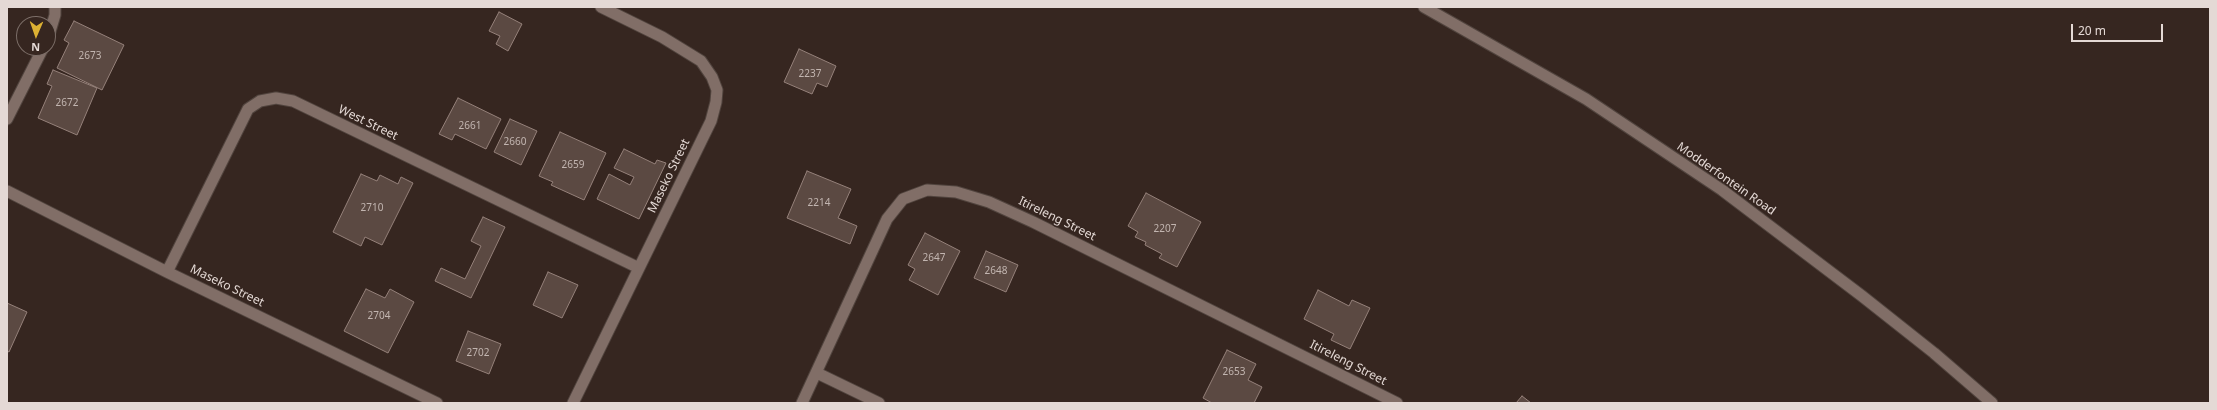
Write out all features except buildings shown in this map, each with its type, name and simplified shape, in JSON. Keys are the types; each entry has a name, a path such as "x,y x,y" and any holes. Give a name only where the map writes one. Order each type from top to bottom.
{"street":[{"name":"Maseko Street","path":"573,403 711,121 716,102 717,90 712,77 701,61 662,37 601,7"},
{"name":"Modderfontein Road","path":"1424,7 1580,95 1722,190 1862,296 1934,353 1992,403"},
{"path":"7,119 39,56"},
{"name":"West Street","path":"167,272 248,109 260,101 276,98 293,102 639,268"},
{"name":"Itireleng Street","path":"802,403 887,219 903,199 928,190 956,192 989,202 1027,219 1397,403"},
{"name":"Maseko Street","path":"7,191 167,272 437,403"},
{"path":"817,373 879,403"}]}
